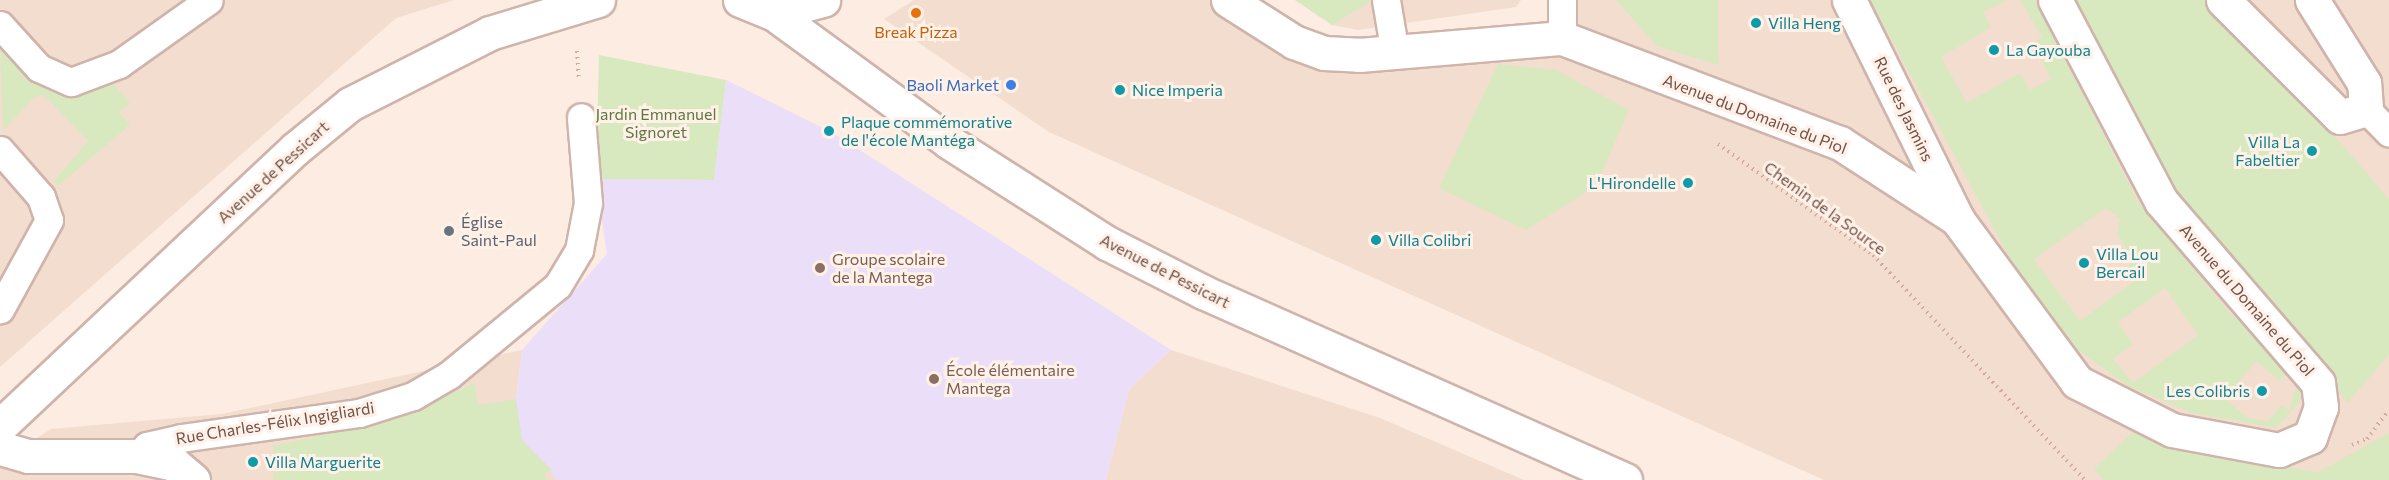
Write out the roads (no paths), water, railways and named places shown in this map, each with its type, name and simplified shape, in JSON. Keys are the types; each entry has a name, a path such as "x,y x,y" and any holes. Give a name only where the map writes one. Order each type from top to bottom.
{"street":[{"name":"Avenue de Pessicart","path":"0,426 295,149 350,104 490,33 598,0"},
{"name":"Avenue de Pessicart","path":"740,0 775,6 949,142 1107,243 1203,292 1625,480"},
{"path":"775,6 823,0"},
{"name":"Avenue du Domaine du Piol","path":"1228,0 1294,42 1324,53 1395,53 1562,38 1840,143 1957,219 2077,382 2172,430 2279,450 2310,437 2321,407 2318,384 2161,201 2055,0"},
{"name":"Rue des Jasmins","path":"1849,0 1957,219"},
{"path":"2223,0 2340,117 2366,109 2364,83 2312,0"},
{"name":"Rue Charles-Félix Ingigliardi","path":"0,448 28,456 137,456"},
{"path":"137,456 174,464 193,480"}],"lane":[{"path":"0,26 39,68 71,82 119,64 209,0"},
{"path":"1386,0 1395,53"},
{"path":"1562,0 1562,38"},
{"path":"2366,109 2389,133"},
{"name":"Rue Charles-Félix Ingigliardi","path":"137,456 147,446 182,438 359,413 413,396 449,375 558,285 579,250 588,203 581,117"},
{"path":"0,150 41,197 50,220 0,309"}],"place":[{"name":"Break Pizza","path":"916,13"},
{"name":"Villa Heng","path":"1756,23"},
{"name":"La Gayouba","path":"1994,50"},
{"name":"Baoli Market","path":"1011,85"},
{"name":"Nice Imperia","path":"1120,90"},
{"name":"Plaque commémorative de l'école Mantéga","path":"829,131"},
{"name":"Villa La Fabeltier","path":"2312,151"},
{"name":"L'Hirondelle","path":"1688,183"},
{"name":"Église Saint-Paul","path":"449,231"},
{"name":"Villa Colibri","path":"1376,240"},
{"name":"Villa Lou Bercail","path":"2084,263"},
{"name":"Groupe scolaire de la Mantega","path":"820,268"},
{"name":"École élémentaire Mantega","path":"934,379"},
{"name":"Les Colibris","path":"2262,391"},
{"name":"Villa Marguerite","path":"253,462"}],"park label":[{"name":"Jardin Emmanuel Signoret","path":"656,123"}]}
